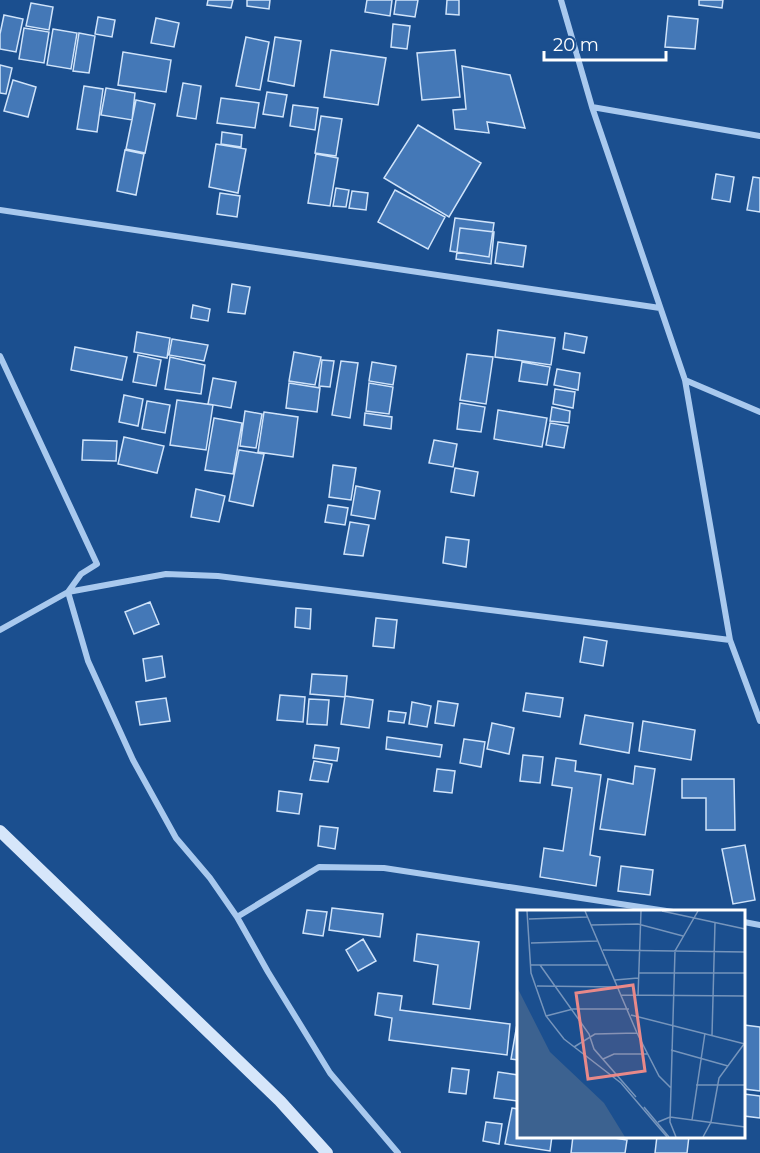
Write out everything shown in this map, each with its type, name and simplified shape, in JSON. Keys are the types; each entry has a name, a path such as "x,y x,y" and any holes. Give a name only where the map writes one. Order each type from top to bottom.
{"main road":[{"path":"0,831 280,1101 327,1153"}],"street":[{"path":"561,0 592,107 685,380 730,640 760,722"},
{"path":"592,107 760,136"},
{"path":"0,210 660,308"},
{"path":"0,356 97,564 81,574 68,592"},
{"path":"685,380 760,412"},
{"path":"0,630 68,592 165,574 218,576 730,640"},
{"path":"68,592 88,661 133,760 176,838 210,878 237,917 330,1073 398,1153"},
{"path":"237,917 319,867 384,868 660,910"},
{"path":"745,922 760,925"}],"building":[{"path":"208,0 233,0 231,8 207,5"},
{"path":"247,0 270,0 269,9 247,6"},
{"path":"367,0 392,0 390,16 365,12"},
{"path":"396,0 418,0 415,17 394,14"},
{"path":"447,0 459,0 459,15 446,14"},
{"path":"699,0 723,0 722,8 699,5"},
{"path":"31,3 53,7 49,30 26,26"},
{"path":"4,15 23,19 16,52 0,49"},
{"path":"668,16 698,19 695,49 665,47"},
{"path":"98,17 115,20 112,37 95,34"},
{"path":"156,18 179,23 174,47 151,43"},
{"path":"393,24 410,26 407,49 391,47"},
{"path":"24,28 49,32 44,63 19,59"},
{"path":"53,29 77,33 71,69 47,65"},
{"path":"79,33 95,36 89,73 73,71"},
{"path":"246,37 269,42 260,90 236,86"},
{"path":"275,37 301,41 294,86 268,81"},
{"path":"331,50 386,58 378,105 324,97"},
{"path":"455,50 460,97 422,100 417,53"},
{"path":"123,52 171,60 166,92 118,85"},
{"path":"0,65 12,68 6,94 0,93"},
{"path":"462,66 510,75 525,128 487,122 489,133 455,129 453,110 466,109"},
{"path":"13,80 36,87 28,117 4,111"},
{"path":"183,83 201,86 196,119 177,116"},
{"path":"84,86 103,89 97,132 77,129"},
{"path":"106,88 135,93 132,120 101,115"},
{"path":"267,92 287,95 283,117 263,114"},
{"path":"221,98 259,103 255,128 217,123"},
{"path":"136,100 155,104 145,153 126,149"},
{"path":"293,105 318,108 315,130 290,126"},
{"path":"321,116 342,119 336,156 315,153"},
{"path":"418,125 481,163 449,217 384,178"},
{"path":"222,132 242,135 241,147 221,144"},
{"path":"216,144 246,149 238,193 209,187"},
{"path":"125,150 144,154 136,195 117,191"},
{"path":"316,154 338,158 330,206 308,203"},
{"path":"716,174 734,177 730,202 712,199"},
{"path":"753,177 760,178 760,212 747,210"},
{"path":"336,188 349,190 346,207 333,206"},
{"path":"395,190 445,217 428,249 378,222"},
{"path":"352,191 368,193 366,210 349,208"},
{"path":"220,193 240,196 237,217 217,214"},
{"path":"455,218 494,223 489,257 450,251"},
{"path":"460,228 494,232 491,264 456,259"},
{"path":"498,242 526,246 523,267 495,263"},
{"path":"232,284 250,287 245,314 228,312"},
{"path":"193,305 210,309 208,321 191,318"},
{"path":"498,330 555,338 551,365 495,357"},
{"path":"137,332 170,338 167,358 134,352"},
{"path":"565,333 587,337 584,353 563,349"},
{"path":"172,339 208,345 204,361 169,355"},
{"path":"75,347 127,357 122,380 71,370"},
{"path":"294,352 321,357 315,385 289,381"},
{"path":"467,354 493,357 486,404 460,400"},
{"path":"138,355 161,360 156,386 133,382"},
{"path":"170,357 205,365 201,394 165,389"},
{"path":"322,360 334,361 330,387 319,386"},
{"path":"341,361 358,363 350,418 332,415"},
{"path":"372,362 396,366 393,385 369,381"},
{"path":"522,362 550,367 547,385 519,381"},
{"path":"557,369 580,373 578,390 554,385"},
{"path":"213,378 236,382 231,408 208,404"},
{"path":"289,383 320,388 317,412 286,408"},
{"path":"369,383 393,387 389,414 366,411"},
{"path":"555,389 575,392 573,408 553,404"},
{"path":"124,395 143,399 138,426 119,422"},
{"path":"177,400 213,405 206,450 170,445"},
{"path":"147,401 170,405 165,433 142,429"},
{"path":"460,403 485,407 481,432 457,429"},
{"path":"552,407 570,411 569,423 550,421"},
{"path":"498,410 547,418 542,447 494,439"},
{"path":"245,411 262,414 256,448 240,446"},
{"path":"264,412 298,417 293,457 258,452"},
{"path":"365,413 392,417 391,429 364,425"},
{"path":"214,418 242,423 233,474 205,470"},
{"path":"550,423 568,426 564,448 546,445"},
{"path":"124,437 164,446 157,473 118,464"},
{"path":"83,440 117,441 116,461 82,460"},
{"path":"434,440 457,444 453,467 429,463"},
{"path":"239,450 264,454 253,506 229,501"},
{"path":"333,465 356,468 351,500 329,497"},
{"path":"455,468 478,472 474,496 451,492"},
{"path":"356,486 380,491 375,519 351,515"},
{"path":"196,489 225,496 219,522 191,517"},
{"path":"328,505 348,508 345,525 325,522"},
{"path":"350,522 369,525 363,556 344,554"},
{"path":"446,537 469,540 466,567 443,563"},
{"path":"150,602 159,624 134,634 125,612"},
{"path":"296,608 311,609 310,629 295,627"},
{"path":"376,618 397,620 394,648 373,646"},
{"path":"584,637 607,641 603,666 580,662"},
{"path":"162,656 165,677 146,681 143,659"},
{"path":"312,674 347,676 345,697 310,694"},
{"path":"526,693 563,698 560,717 523,711"},
{"path":"280,695 305,697 303,722 277,720"},
{"path":"345,696 373,700 369,728 341,724"},
{"path":"166,698 170,721 140,725 136,702"},
{"path":"309,699 329,700 327,725 307,724"},
{"path":"438,701 458,704 454,726 435,723"},
{"path":"412,702 431,706 427,727 409,724"},
{"path":"389,711 406,713 404,723 388,721"},
{"path":"585,715 633,723 629,753 580,744"},
{"path":"643,721 695,730 691,760 639,751"},
{"path":"492,723 514,728 509,754 487,749"},
{"path":"387,737 442,745 440,757 386,749"},
{"path":"464,739 485,742 481,767 460,763"},
{"path":"315,745 339,748 337,761 313,758"},
{"path":"523,755 543,757 540,783 520,781"},
{"path":"556,758 576,761 575,771 601,775 590,855 600,857 596,886 540,877 544,848 563,851 572,788 552,785"},
{"path":"314,761 332,764 328,782 310,780"},
{"path":"635,766 655,769 645,835 600,829 608,779 633,784"},
{"path":"437,769 455,771 452,793 434,791"},
{"path":"682,779 734,779 735,830 706,830 706,798 682,798"},
{"path":"279,791 302,794 299,814 277,811"},
{"path":"320,826 338,828 335,849 318,846"},
{"path":"745,845 755,900 733,904 722,849"},
{"path":"621,866 653,870 650,895 618,891"},
{"path":"332,908 383,914 380,937 329,930"},
{"path":"307,910 327,912 323,936 303,933"},
{"path":"417,934 479,942 470,1009 433,1004 438,965 414,961"},
{"path":"363,939 376,961 358,971 346,950"},
{"path":"378,993 402,996 400,1010 510,1024 507,1055 389,1040 392,1018 375,1015"},
{"path":"517,1024 517,1060 511,1059"},
{"path":"745,1025 760,1027 760,1091 745,1089"},
{"path":"452,1068 469,1070 466,1094 449,1092"},
{"path":"498,1072 517,1075 517,1101 494,1098"},
{"path":"745,1094 760,1096 760,1118 745,1116"},
{"path":"512,1108 517,1109 517,1138 552,1138 550,1151 505,1144"},
{"path":"486,1122 502,1124 499,1144 483,1141"},
{"path":"573,1138 627,1140 625,1153 571,1153"},
{"path":"657,1138 689,1138 687,1153 655,1153"}]}
